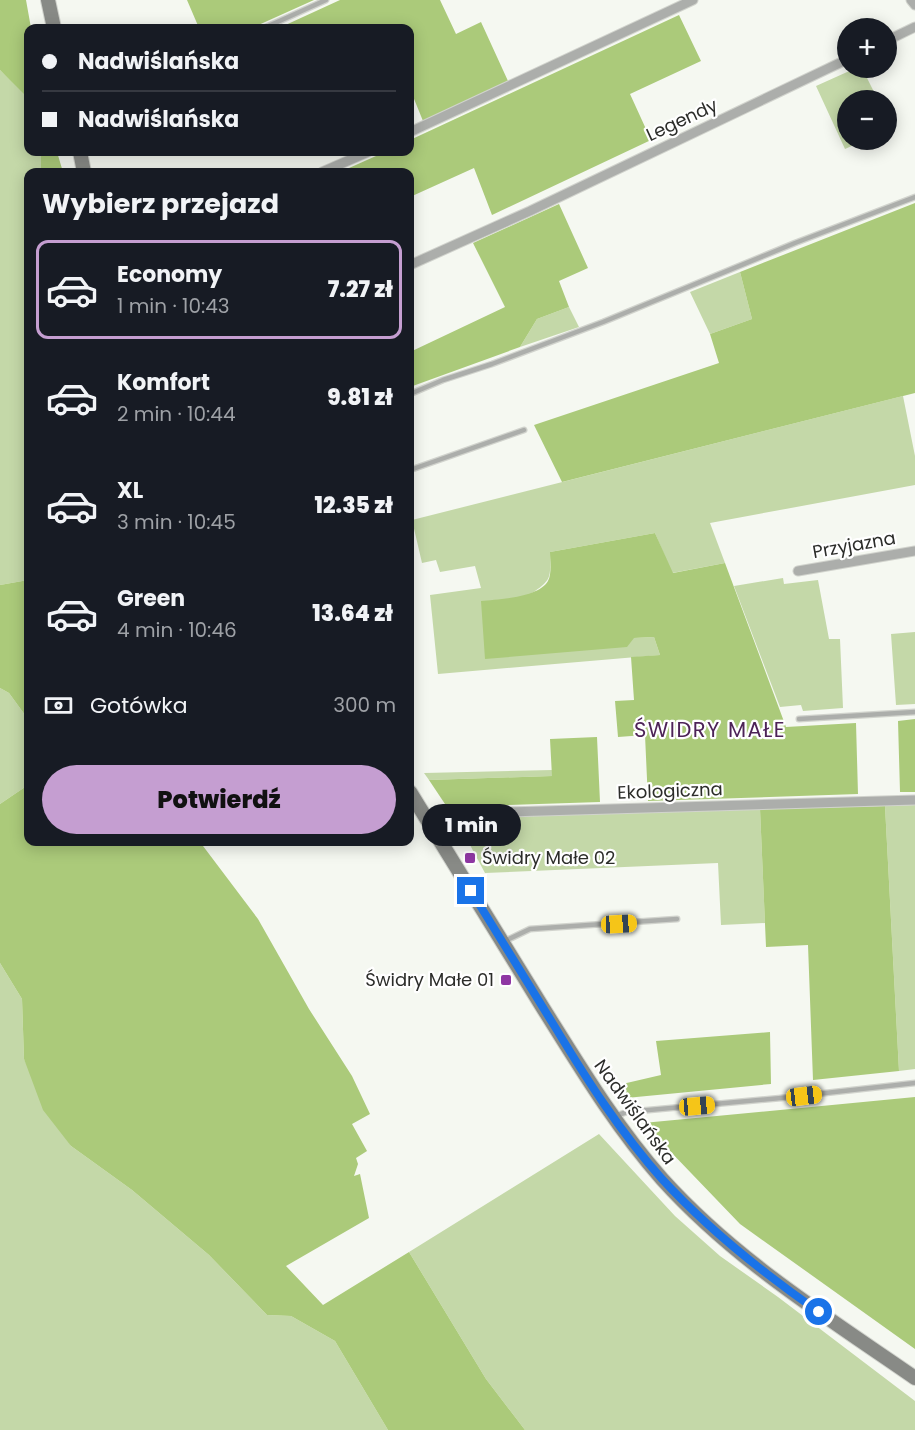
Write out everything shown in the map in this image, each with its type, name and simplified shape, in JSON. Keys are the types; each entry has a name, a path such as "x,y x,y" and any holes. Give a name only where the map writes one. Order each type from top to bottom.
{"main road":[{"path":"48,0 53,24"},
{"name":"Nadwiślańska","path":"414,799 613,1117 664,1181 725,1240 800,1298 915,1378"}],"street":[{"path":"414,130 693,0"},
{"path":"911,0 915,5"},
{"path":"897,36 915,27"},
{"name":"Legendy","path":"414,263 530,211 837,64"},
{"path":"331,168 359,156"},
{"name":"Przyjazna","path":"798,571 915,551"},
{"name":"Ekologiczna","path":"426,819 437,814 915,800"}],"lane":[{"path":"273,24 326,0"},
{"path":"414,392 603,322 795,243 915,197"},
{"path":"414,469 524,430"},
{"path":"799,719 915,712"},
{"path":"502,942 530,929 677,919"},
{"path":"613,1117 627,1112 915,1083"}],"green space":[{"path":"0,0 26,0 30,24 24,24 24,94 0,70"},
{"path":"187,0 314,0 261,24 197,24"},
{"path":"340,0 440,0 456,34 481,22 508,81 423,121 414,99 414,24 288,24"},
{"path":"679,15 701,61 630,94 651,140 492,215 474,168 414,195 414,168 349,168 376,156 414,156 414,138"},
{"path":"0,70 24,92 24,156 41,156 41,168 24,168 24,581 0,585"},
{"path":"837,77 867,78 873,90 837,90 837,132 816,86"},
{"path":"41,156 58,156 62,168 41,168"},
{"path":"915,203 915,393 562,482 534,425 719,363 710,334 752,319 740,272"},
{"path":"559,204 588,268 559,281 569,307 537,319 520,347 414,386 414,350 505,307 473,243"},
{"path":"740,272 752,319 710,334 690,292"},
{"path":"569,307 579,327 520,347 537,319"},
{"path":"903,396 915,456 915,485 710,523 725,563 672,573 655,533 550,552 549,577 532,593 634,638 654,637 660,655 438,674 430,595 481,588 475,566 440,572 436,560 422,563 414,519"},
{"path":"655,533 673,573 725,563 786,727 856,723 858,794 648,801 645,735 618,737 615,701 634,700 631,657 660,655 654,637 634,638 627,647 485,659 481,601 518,597 543,587 550,574 550,552"},
{"path":"783,578 784,584 818,580 829,639 840,639 843,708 803,711 801,705 780,707 734,586"},
{"path":"24,581 24,714 9,693 0,688 0,585"},
{"path":"915,632 915,704 896,705 891,634"},
{"path":"0,688 9,693 24,714 24,788 0,804"},
{"path":"915,719 915,792 900,792 898,721"},
{"path":"597,737 600,802 447,807 429,780 552,776 550,739"},
{"path":"552,770 552,776 429,780 424,773"},
{"path":"24,788 24,846 203,846 258,919 309,1009 352,1076 370,1114 352,1124 367,1151 356,1158 358,1164 354,1176 360,1174 369,1218 286,1266 323,1305 409,1252 486,1379 525,1430 388,1430 335,1341 291,1316 267,1315 209,1255 132,1190 71,1146 43,1110 24,1059 22,999 0,963 0,804"},
{"path":"915,805 915,1069 899,1071 885,806"},
{"path":"885,806 899,1071 813,1080 808,945 766,947 760,809"},
{"path":"760,809 765,923 721,925 718,863 485,873 455,817"},
{"path":"0,963 22,999 24,1059 71,1146 132,1190 209,1255 267,1315 291,1316 335,1341 388,1430 0,1430"},
{"path":"770,1032 771,1084 626,1098 618,1085 661,1075 656,1041"},
{"path":"915,1097 915,1349 740,1224 643,1123"},
{"path":"599,1134 675,1216 720,1256 915,1401 915,1430 525,1430 486,1379 409,1252"}],"place":[{"name":"Świdry Małe 02","path":"470,858"},
{"name":"Świdry Małe 01","path":"506,980"}],"district":[{"name":"ŚWIDRY MAŁE","path":"710,730"}],"route":[{"path":"471,891 590,1083 652,1167 703,1221 751,1262 819,1312"}]}
